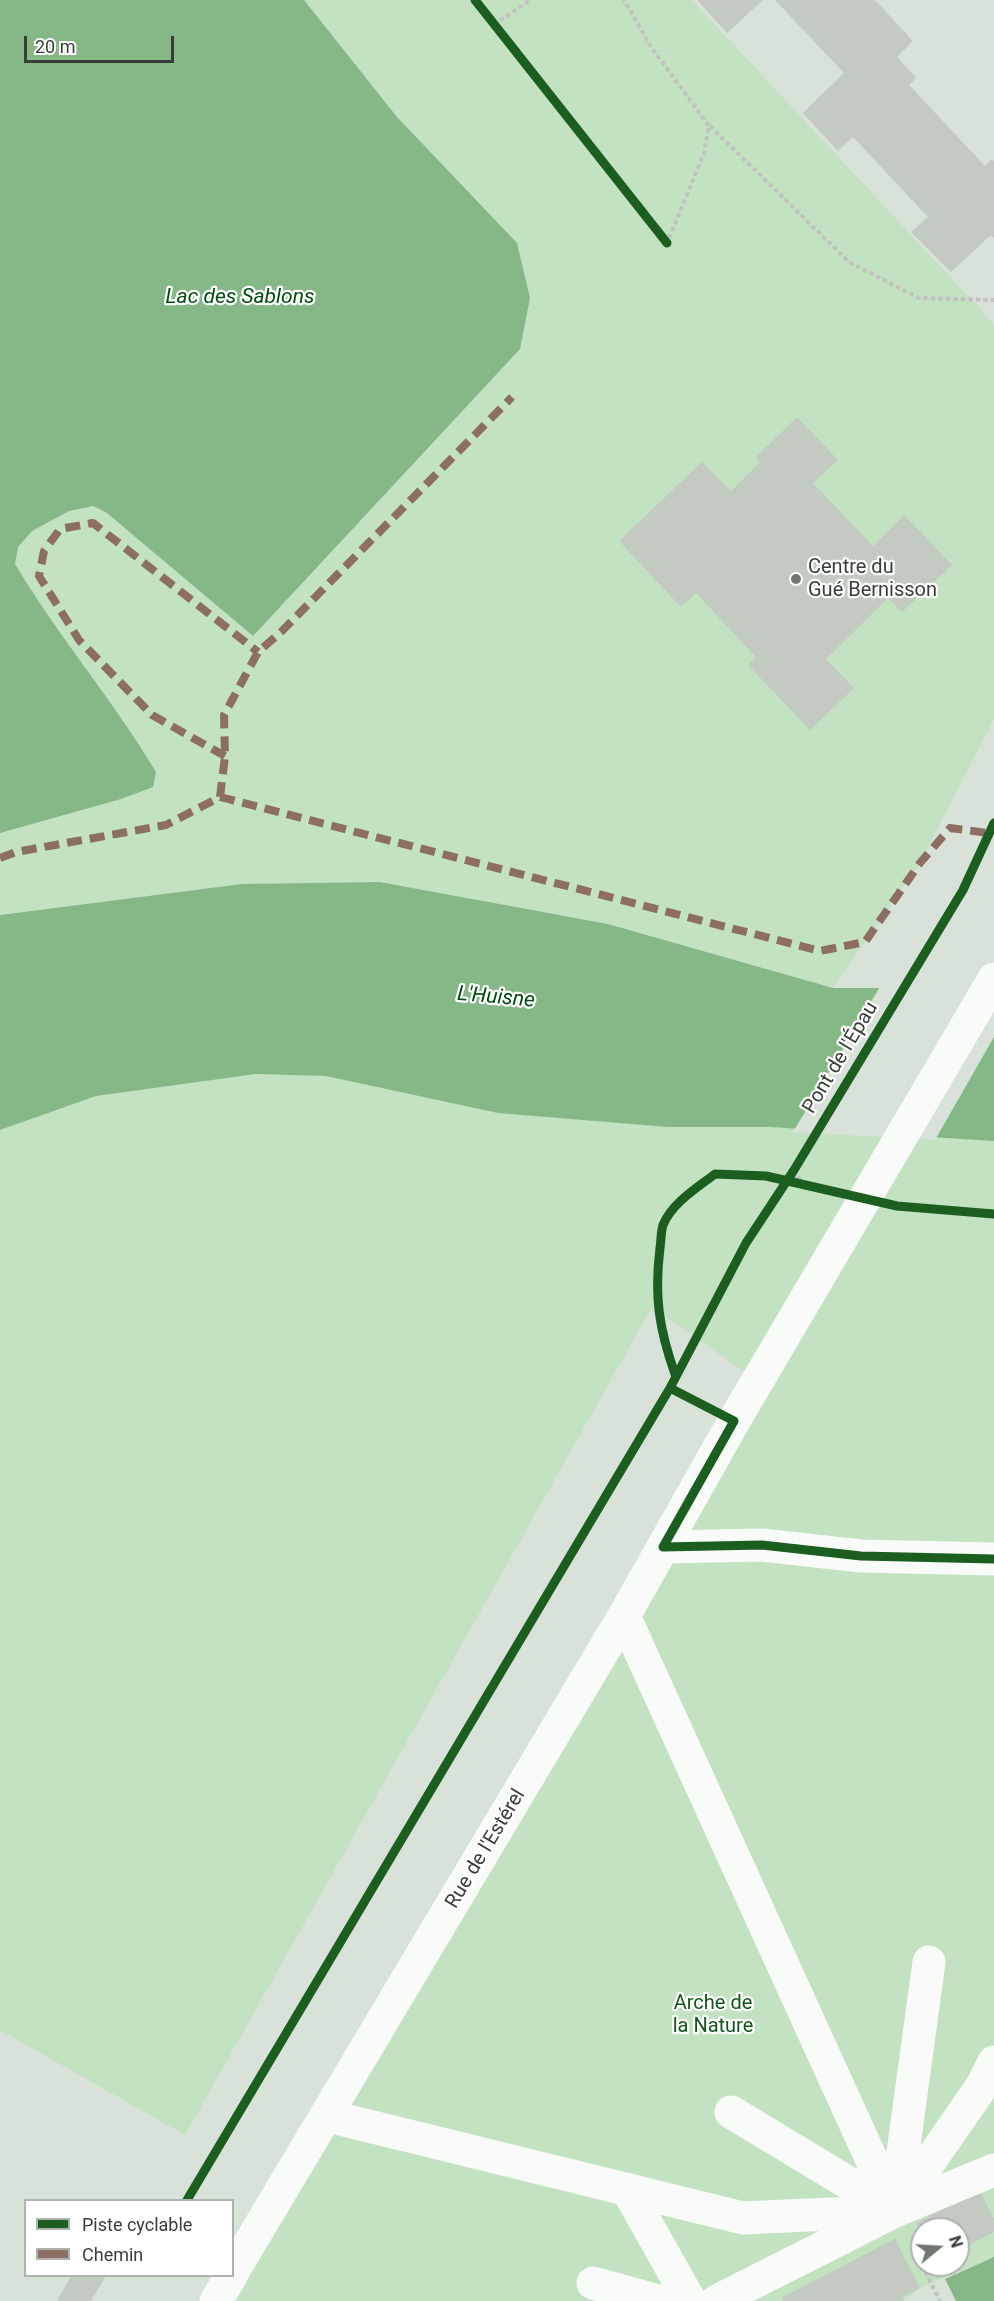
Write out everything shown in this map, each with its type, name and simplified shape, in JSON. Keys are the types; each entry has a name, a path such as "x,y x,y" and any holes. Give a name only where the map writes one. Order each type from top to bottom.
{"street":[{"name":"Rue de l'Estérel","path":"234,2271 624,1616 734,1421 994,979"},
{"path":"663,1546 762,1545 861,1556 994,1559"},
{"path":"624,1616 895,2211"},
{"path":"895,2211 929,1962"},
{"path":"895,2211 982,2086 994,2062"},
{"path":"730,2112 895,2211"},
{"path":"327,2116 743,2218 895,2211"},
{"path":"717,2301 895,2211 994,2170"},
{"path":"627,2189 690,2301"},
{"name":"Rue de l'Estérel","path":"216,2301 230,2277"},
{"path":"593,2283 658,2301"}],"path":[{"path":"475,0 667,243 704,153 710,126"},
{"path":"494,25 530,0"},
{"path":"624,0 651,47 710,126 849,262 919,298 994,300"},
{"path":"782,1188 800,1160"},
{"path":"794,1170 798,1177 792,1179 796,1175 798,1177 802,1184"},
{"path":"928,2277 940,2301"}],"green space":[{"path":"0,0 692,0 994,324 994,719 920,863 833,988 608,924 380,882 242,884 0,915"},
{"name":"Arche de la Nature","path":"994,1058 994,2257 970,2267 970,2217 910,2217 910,2277 946,2277 920,2288 904,2301 216,2301 230,2277 234,2277 234,2271 759,1382 652,1307 185,2135 0,2030 0,1130 96,1096 256,1074 326,1076"}],"water":[{"name":"Lac des Sablons","path":"0,0 304,0 397,117 517,243 530,298 520,349 253,636 107,513 93,506 69,511 32,531 18,547 15,564 156,772 153,787 121,799 0,833"},
{"name":"L'Huisne","path":"380,882 608,924 833,988 994,988 994,1141 770,1127 668,1127 498,1113 326,1076 256,1074 96,1096 0,1130 0,915 242,884"},
{"path":"994,2257 994,2301 956,2301 945,2279 970,2277 970,2268"}],"pier":[{"path":"881,985 994,985 994,1037 935,1140 793,1132"}],"building":[{"path":"697,0 763,0 727,33"},
{"path":"775,0 875,0 913,41 897,57 916,78 909,85 985,166 992,159 994,161 994,238 991,235 951,272 911,232 928,217 853,137 838,151 803,113 844,73"},
{"name":"Centre du Gué Bernisson","path":"797,417 838,460 813,483 873,546 904,515 952,565 902,612 888,598 826,659 854,688 810,730 748,665 756,657 696,593 681,607 619,541 702,462 731,491 760,462 756,457"},
{"path":"980,2191 994,2219 994,2232 970,2245 970,2217 928,2217"},
{"path":"895,2239 910,2268 910,2277 914,2277 920,2288 902,2297 904,2301 783,2301 781,2298"},
{"path":"70,2277 105,2277 91,2301 57,2301"}],"marked path":[{"path":"220,797 225,756 224,715 258,652 281,632 512,397"},
{"path":"225,756 152,715 79,640 39,576 44,551 60,529 93,523 258,652"},
{"path":"220,797 820,951 865,942 920,863 950,828 988,833"},
{"path":"0,858 16,852 166,825 220,797"}],"cycle path":[{"path":"475,0 667,243"},
{"name":"Pont de l'Épau","path":"188,2199 670,1388 746,1243 794,1170 963,890 994,823"},
{"path":"675,1374 659,1312 658,1265 662,1227 672,1210 693,1190 715,1174 766,1176 897,1206 994,1214"},
{"path":"663,1547 734,1421 670,1388"},
{"path":"663,1547 762,1545 861,1556 994,1559"}],"place":[{"name":"Centre du Gué Bernisson","path":"796,579"}]}
